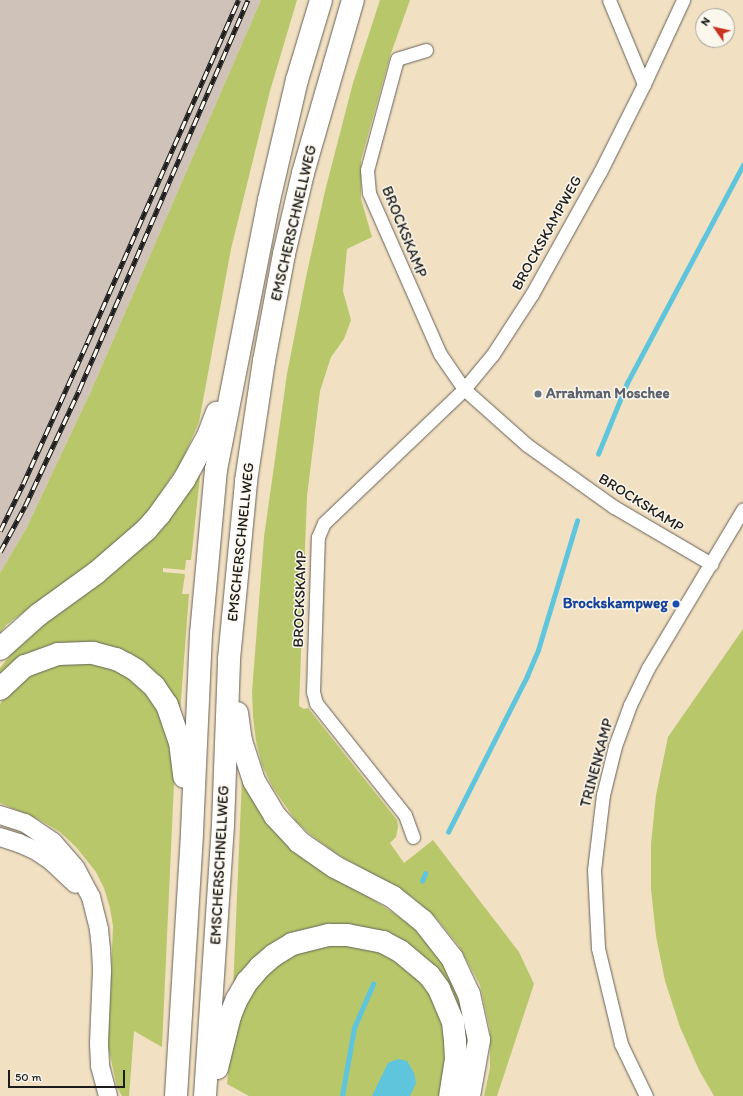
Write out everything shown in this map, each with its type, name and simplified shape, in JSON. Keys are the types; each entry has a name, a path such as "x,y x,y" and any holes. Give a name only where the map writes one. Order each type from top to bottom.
{"highway":[{"name":"EMSCHERSCHNELLWEG","path":"176,1096 192,832 201,634 216,470 269,200 297,80 321,0"},
{"name":"EMSCHERSCHNELLWEG","path":"205,1096 210,1081 223,825 229,658 246,481 264,361 284,254 303,173 353,0"},
{"path":"0,649 38,615 96,573 130,545 159,516 184,480 208,436 241,344"},
{"path":"0,689 25,666 47,657 70,652 105,655 121,661 136,670 154,686 172,716 180,742 192,832"},
{"path":"229,658 241,741 254,781 275,816 299,842 329,863 392,897 423,921 452,958 469,994 479,1040 469,1096"},
{"path":"210,1081 230,1016 237,999 247,982 260,967 274,955 292,944 328,935 347,935 383,942 400,950 429,975 439,989 453,1022 455,1041 456,1059 450,1096"}],"main road":[{"path":"0,815 25,823 39,832 65,854 84,881 99,930 102,971 98,1044 100,1066 108,1096"},
{"path":"0,837 19,843 50,860 76,884 95,913"}],"street":[{"path":"609,0 644,84"},
{"name":"BROCKSKAMPWEG","path":"464,389 493,354 532,294 600,172 644,84 683,0"},
{"name":"BROCKSKAMP","path":"426,50 397,58 367,170 369,194 440,354 464,389 527,445 560,470 614,507 711,564"},
{"name":"BROCKSKAMP","path":"413,837 405,816 316,703 313,692 318,537 324,522 464,389"},
{"name":"TRINENKAMP","path":"646,1096 621,1044 598,948 594,870 602,795 615,746 630,706 648,668 743,509"}],"shaded area":[{"path":"0,0 261,0 91,391 26,529 0,573"}],"green space":[{"path":"261,0 297,0 270,91 231,249 199,422 182,461 147,513 114,546 6,625 0,633 0,573 26,529 91,391"},
{"path":"380,0 410,0 390,56 361,160 361,199 372,237 347,249 343,291 351,320 344,339 331,357 320,391 307,496 299,706 304,709 308,708 397,820 398,827 396,837 390,843 404,863 433,840 519,952 534,984 497,1096 484,1096 490,1068 490,1030 480,985 459,946 437,919 412,897 337,854 311,835 296,821 273,788 262,765 256,741 253,716 252,692 264,537 287,374 325,191 353,83"},
{"path":"201,467 191,560 186,560 185,570 163,568 163,572 185,574 182,594 189,594 180,713 100,644 80,642 56,643 25,656 0,675 0,668 18,646"},
{"path":"743,629 743,1096 714,1096 699,1070 680,1027 665,981 656,936 651,889 651,844 656,795 668,737"},
{"path":"53,664 105,664 133,679 160,708 173,756 174,783 162,1047 134,1031 129,1096 122,1096 117,1087 108,1046 113,926 110,908 104,888 96,872 76,847 60,832 38,819 0,803 0,704 18,682"},
{"path":"242,778 366,895 416,928 435,949 461,996 470,1051 466,1081 444,982 343,927 233,991"},
{"path":"325,944 364,946 394,958 421,981 431,994 441,1013 447,1046 440,1096 249,1096 227,1084 232,1037 249,995 282,959"}],"water":[{"path":"398,1059 407,1061 414,1073 416,1083 410,1096 372,1096 388,1063"}],"waterway":[{"path":"598,454 627,383 743,165"},
{"path":"448,832 527,676 538,650 577,521"},
{"path":"422,881 425,874"},
{"path":"342,1096 354,1028 373,984"}],"railway":[{"path":"0,531 87,343 238,0"},
{"path":"0,552 25,506 79,390 248,0"}],"place":[{"name":"Arrahman Moschee","path":"538,394"},
{"name":"Brockskampweg","path":"676,604"}]}
